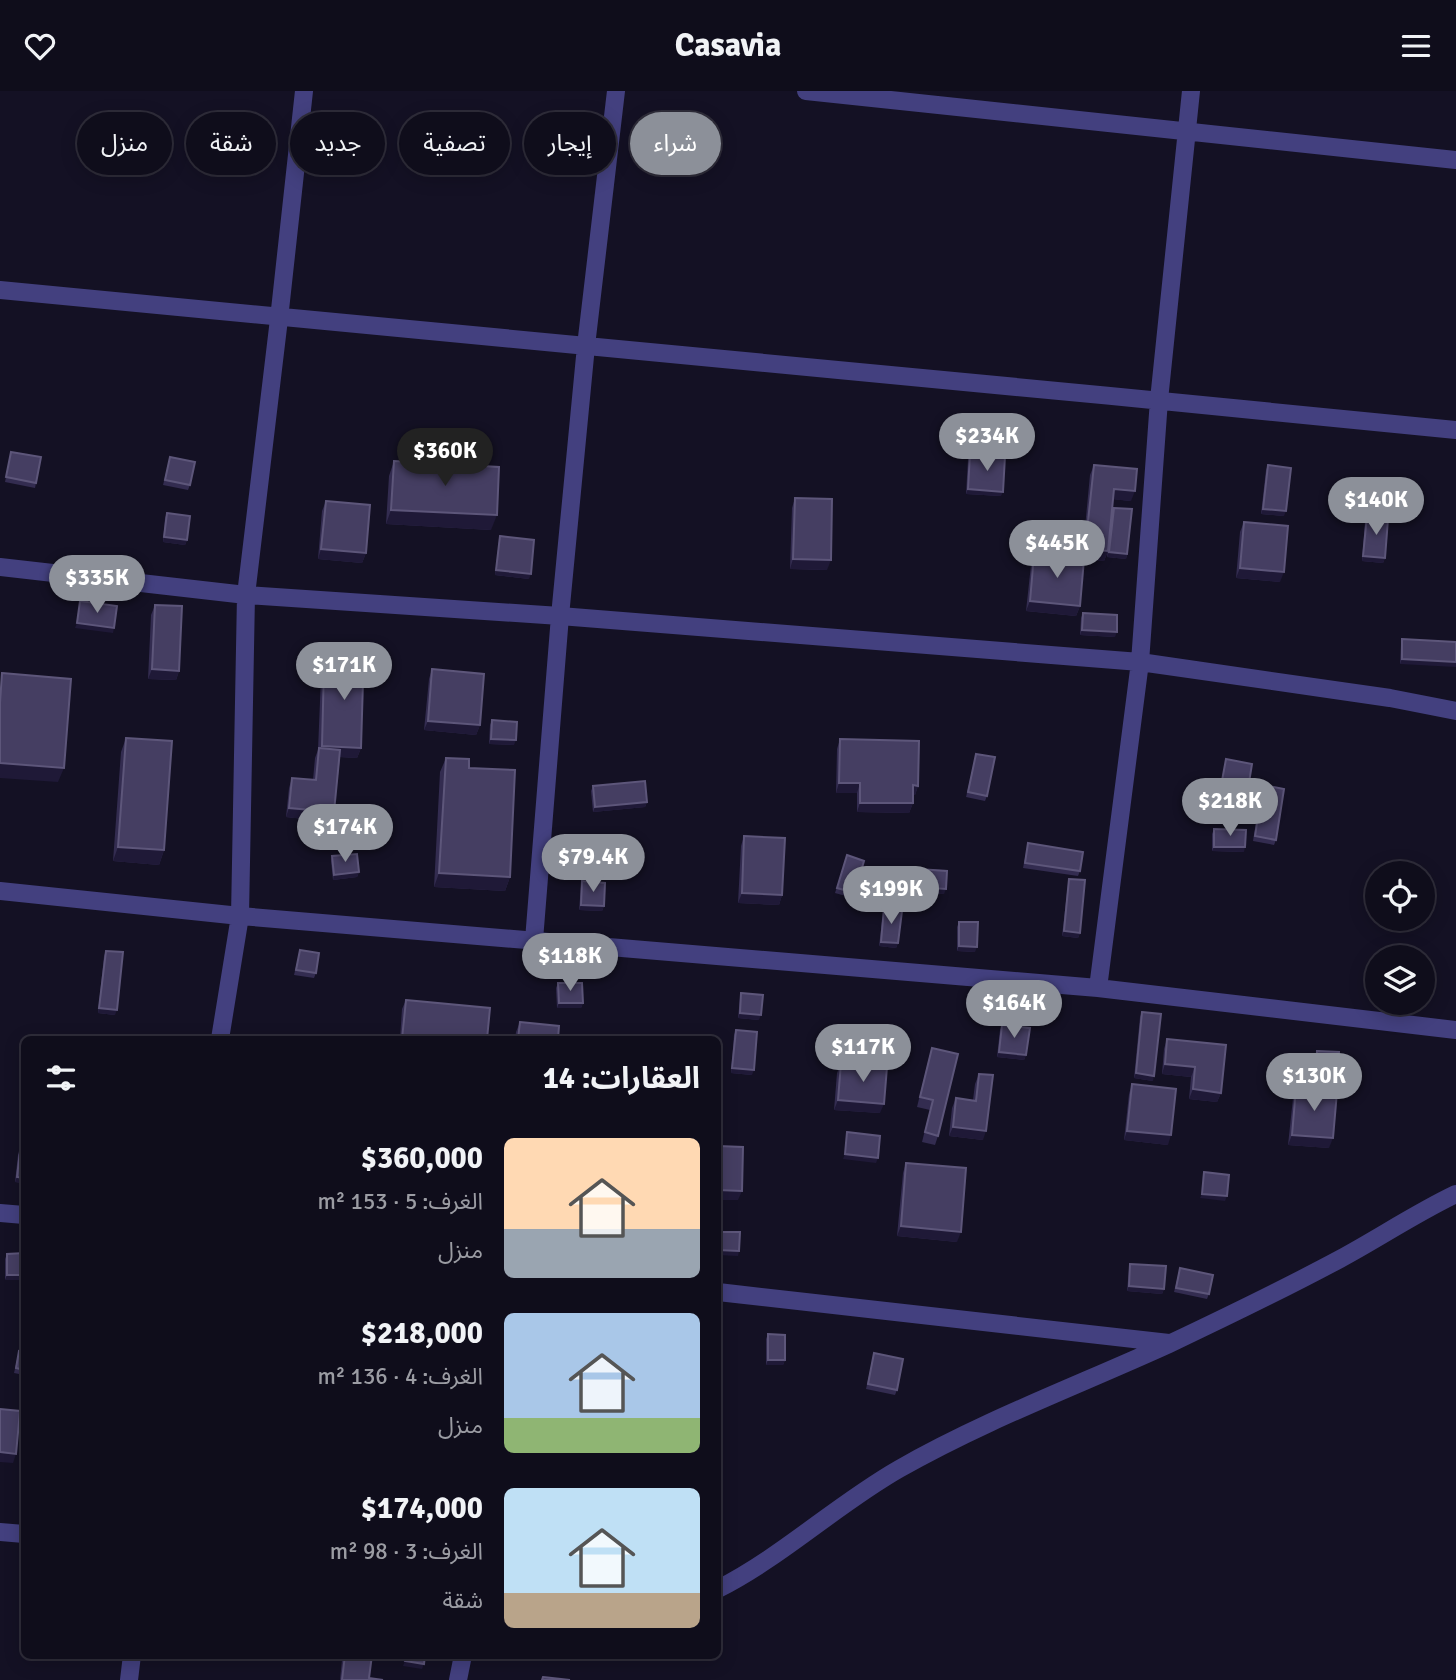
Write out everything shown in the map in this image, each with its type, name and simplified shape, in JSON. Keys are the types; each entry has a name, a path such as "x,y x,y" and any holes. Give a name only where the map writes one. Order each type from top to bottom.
{"street":[{"path":"220,1036 240,916 246,595 304,91"},
{"path":"534,940 560,617 586,346 615,91"},
{"path":"806,91 1456,160"},
{"path":"1098,988 1140,663 1158,400 1191,91"},
{"path":"0,290 279,319 1456,430"},
{"path":"0,567 246,595 1140,663 1390,698 1456,711"},
{"path":"0,891 240,916 1098,988 1456,1030"},
{"path":"721,1587 789,1546 847,1502 899,1469 996,1421 1169,1343 1341,1258 1426,1208 1456,1194"},
{"path":"0,1213 21,1215"},
{"path":"721,1292 1169,1343"},
{"path":"0,1532 21,1534"},
{"path":"129,1680 132,1659"},
{"path":"457,1680 462,1659"}],"building":[{"path":"11,452 41,457 36,483 6,477"},
{"path":"970,454 1005,456 1003,492 968,489"},
{"path":"170,457 195,462 190,485 165,480"},
{"path":"394,461 499,467 497,515 391,510"},
{"path":"1094,465 1137,469 1135,491 1114,489 1108,551 1085,549"},
{"path":"1268,465 1291,468 1286,511 1263,509"},
{"path":"795,498 832,499 831,560 793,559"},
{"path":"326,501 370,505 366,553 321,549"},
{"path":"1114,508 1132,509 1127,554 1109,552"},
{"path":"167,513 190,516 187,540 164,537"},
{"path":"1367,516 1388,519 1385,558 1363,556"},
{"path":"1244,522 1288,526 1284,572 1240,568"},
{"path":"1016,534 1039,534 1039,550 1016,551"},
{"path":"500,536 534,540 531,574 496,570"},
{"path":"1034,555 1084,559 1080,606 1030,601"},
{"path":"80,601 117,606 114,628 77,623"},
{"path":"155,605 182,606 179,671 152,669"},
{"path":"1083,613 1117,615 1117,632 1082,630"},
{"path":"1402,639 1456,642 1456,662 1402,659"},
{"path":"347,647 364,648 361,748 322,746 324,667 347,668"},
{"path":"432,669 484,674 480,725 428,721"},
{"path":"2,673 71,679 64,768 0,763"},
{"path":"492,720 517,722 516,740 491,739"},
{"path":"126,738 172,741 164,850 118,847"},
{"path":"840,739 919,741 918,786 913,785 913,803 860,803 860,783 839,783"},
{"path":"319,748 340,750 334,812 289,808 292,778 316,780"},
{"path":"976,754 995,757 987,796 968,792"},
{"path":"446,758 469,759 469,768 515,770 510,877 439,873"},
{"path":"1226,759 1252,764 1246,801 1219,797"},
{"path":"645,781 647,802 595,807 593,786"},
{"path":"1263,785 1284,789 1276,840 1255,836"},
{"path":"1214,829 1246,830 1245,847 1214,847"},
{"path":"744,836 785,838 782,895 742,893"},
{"path":"1028,843 1083,852 1080,871 1025,863"},
{"path":"357,854 359,872 334,875 332,856"},
{"path":"847,855 864,861 855,893 837,888"},
{"path":"918,869 947,871 946,889 917,887"},
{"path":"1069,879 1085,880 1080,933 1064,931"},
{"path":"582,881 605,883 604,906 581,905"},
{"path":"884,908 902,911 898,943 881,942"},
{"path":"959,922 978,922 977,947 959,946"},
{"path":"300,950 319,953 316,973 296,970"},
{"path":"106,951 123,952 117,1010 99,1008"},
{"path":"558,983 582,983 583,1003 559,1003"},
{"path":"741,993 763,995 761,1015 740,1013"},
{"path":"406,1000 490,1008 487,1036 402,1036"},
{"path":"1142,1012 1161,1014 1154,1076 1136,1073"},
{"path":"520,1022 559,1026 558,1036 518,1036"},
{"path":"1002,1025 1030,1028 1026,1055 999,1052"},
{"path":"736,1030 757,1032 754,1070 732,1068"},
{"path":"1167,1039 1226,1045 1221,1093 1193,1089 1195,1067 1165,1064"},
{"path":"932,1048 958,1054 938,1136 925,1132 933,1100 920,1097"},
{"path":"1317,1051 1339,1052 1338,1073 1316,1072"},
{"path":"841,1063 887,1067 884,1104 838,1100"},
{"path":"979,1074 993,1075 986,1131 953,1127 956,1098 976,1101"},
{"path":"1132,1084 1176,1089 1171,1135 1127,1131"},
{"path":"1296,1088 1337,1092 1333,1138 1292,1135"},
{"path":"847,1132 880,1136 878,1158 845,1154"},
{"path":"721,1146 743,1147 742,1191 721,1190"},
{"path":"20,1151 21,1151 21,1178 17,1177"},
{"path":"906,1163 966,1168 961,1232 901,1226"},
{"path":"1204,1172 1229,1175 1227,1196 1202,1194"},
{"path":"721,1232 740,1232 739,1251 721,1250"},
{"path":"21,1253 21,1275 7,1275 7,1254"},
{"path":"1130,1264 1166,1266 1164,1289 1129,1286"},
{"path":"1180,1268 1213,1275 1209,1294 1176,1288"},
{"path":"768,1334 785,1335 785,1360 768,1360"},
{"path":"19,1351 21,1351 21,1369 16,1368"},
{"path":"874,1353 903,1359 897,1390 868,1384"},
{"path":"0,1409 20,1411 16,1454 0,1452"},
{"path":"345,1659 371,1659 369,1678 383,1680 342,1680"},
{"path":"405,1659 425,1659 424,1664"},
{"path":"543,1677 570,1680 542,1680"}]}
